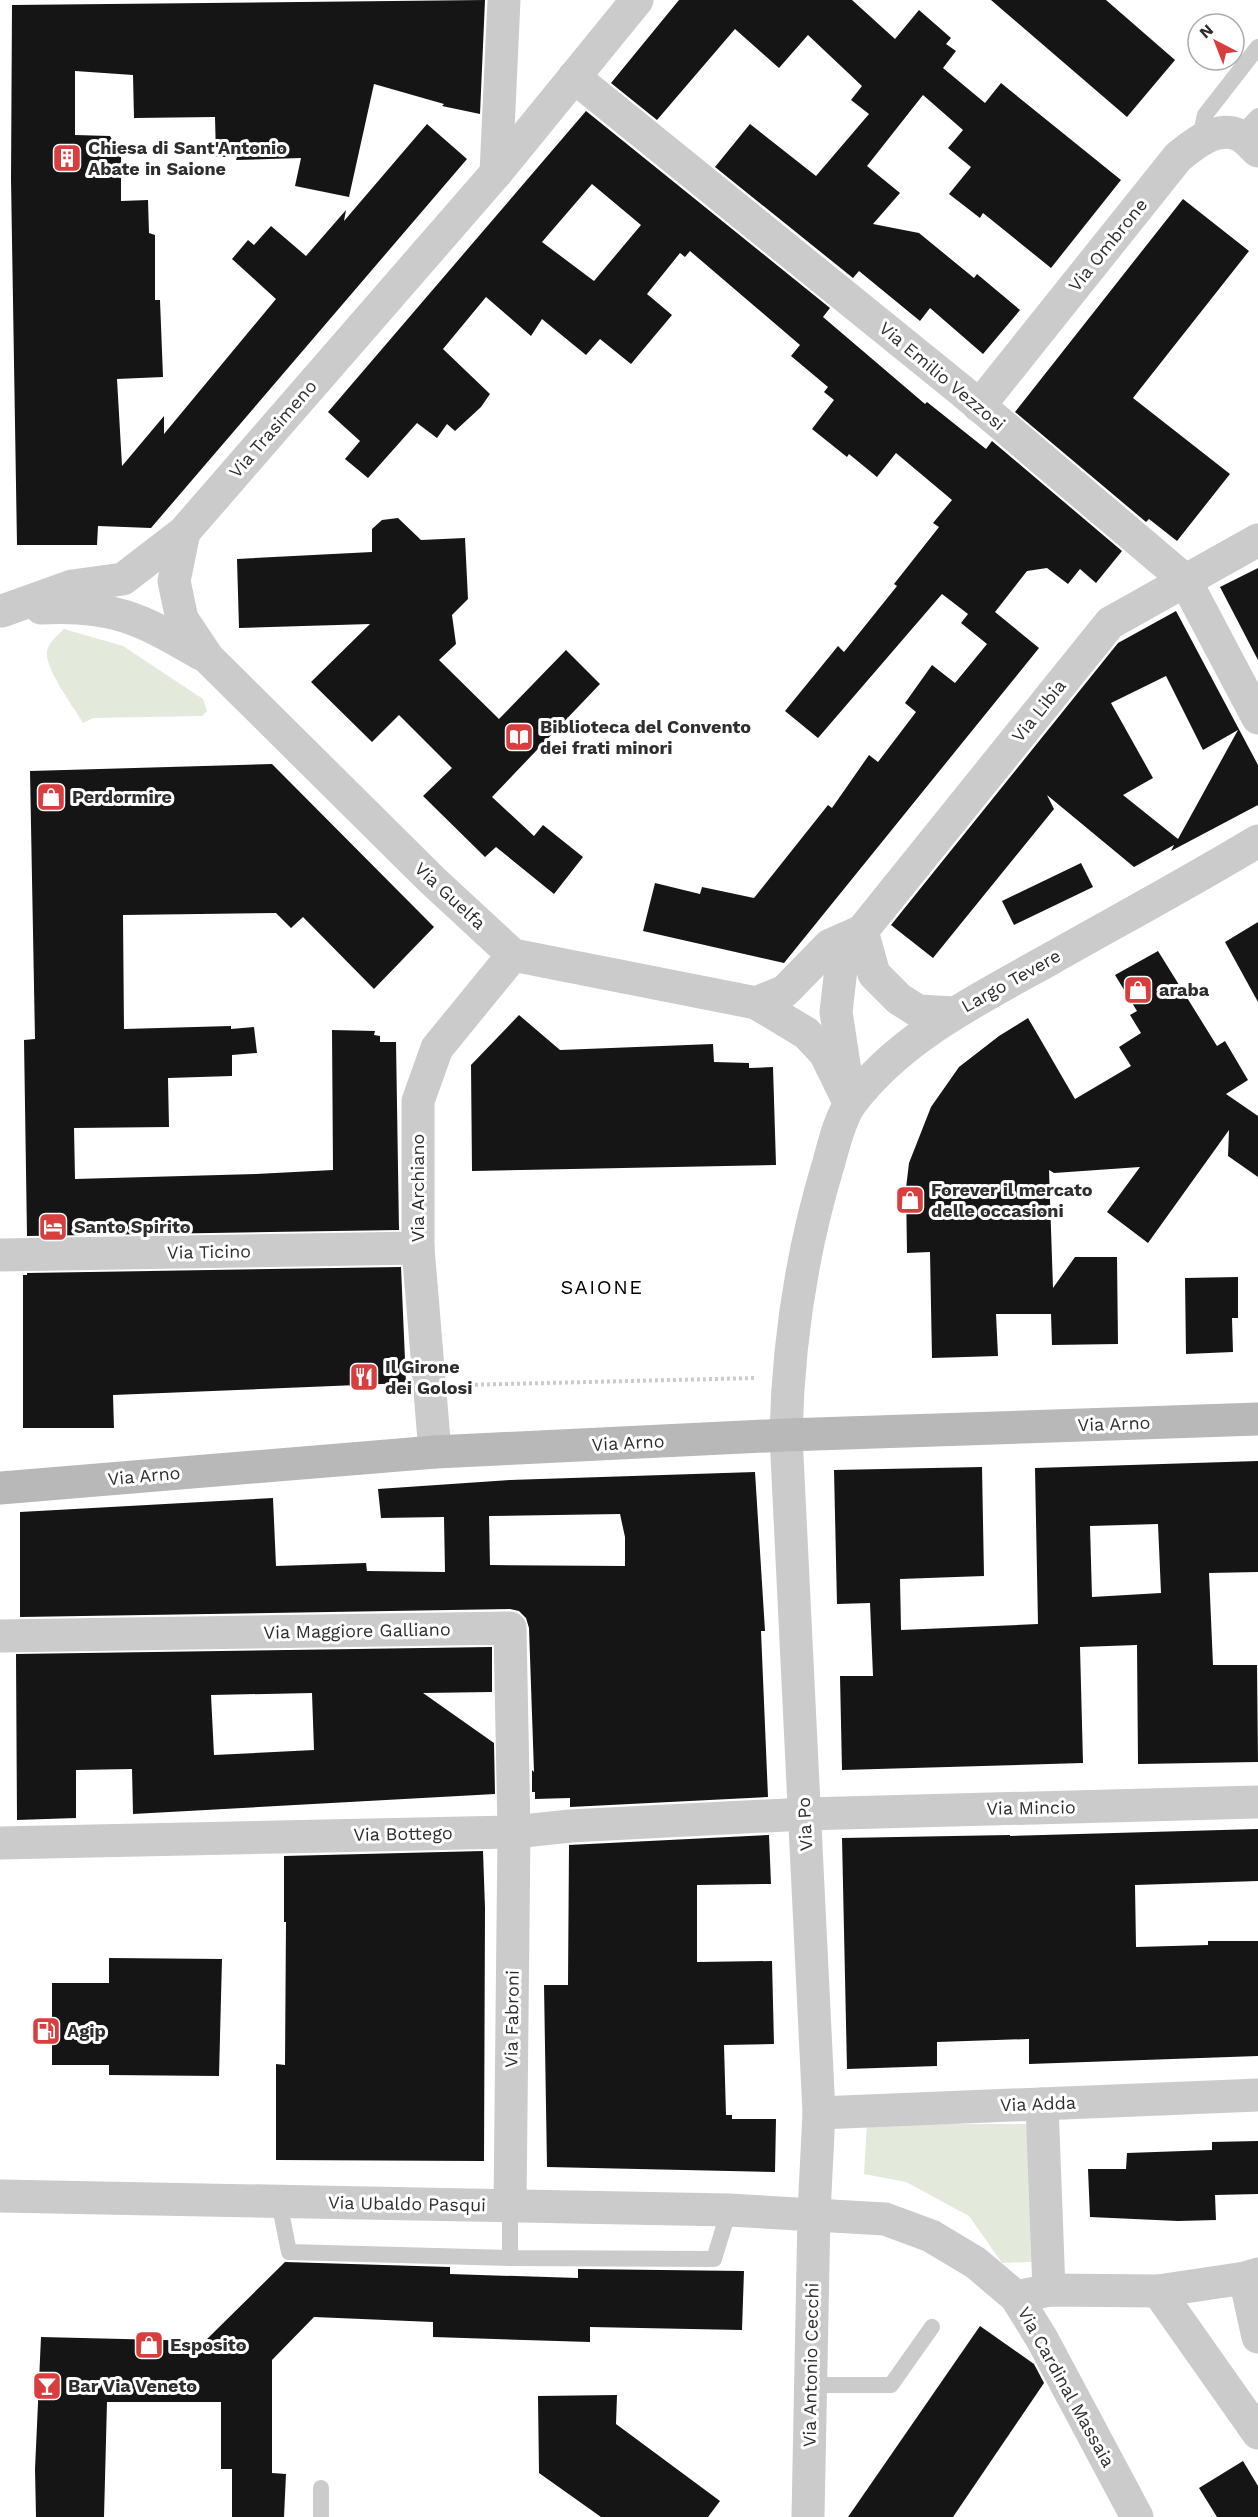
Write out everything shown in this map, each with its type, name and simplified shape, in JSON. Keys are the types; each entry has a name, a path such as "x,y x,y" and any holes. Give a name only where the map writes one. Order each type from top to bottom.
{"main road":[{"name":"Via Arno","path":"0,1488 435,1452 786,1435 1258,1419"}],"street":[{"path":"496,173 504,0"},
{"name":"Via Trasimeno","path":"1,611 72,586 123,579 184,532 496,173 637,0"},
{"name":"Via Emilio Vezzosi","path":"574,77 979,406 1185,580 1258,718"},
{"name":"Via Ombrone","path":"979,406 1178,158 1199,141 1223,132 1252,134"},
{"name":"Via Guelfa","path":"184,532 174,581 182,619 208,658 432,880 513,955"},
{"name":"Via Libia","path":"850,1104 836,1012 841,969 862,931 1110,623 1258,540"},
{"path":"1,611 70,607 112,611 154,626 208,658"},
{"name":"Largo Tevere","path":"789,1377 801,1279 822,1184 850,1104 893,1058 954,1013 1258,841"},
{"path":"1226,861 1258,859"},
{"path":"862,931 874,974 898,999 918,1011 954,1013"},
{"name":"Via Libia","path":"756,1003 785,991 830,945 862,931"},
{"path":"513,955 756,1003 806,1033 825,1053 850,1104"},
{"name":"Via Archiano","path":"435,1452 418,1248 418,1101 437,1048 513,955"},
{"name":"Via Ticino","path":"0,1256 418,1248"},
{"name":"Via Po","path":"789,1377 786,1435 819,2113 814,2213"},
{"name":"Via Maggiore Galliano","path":"0,1636 510,1628 514,1832"},
{"name":"Via Mincio","path":"805,1814 1258,1803"},
{"name":"Via Bottego","path":"0,1843 514,1832 570,1826 805,1814"},
{"name":"Via Fabroni","path":"510,2206 514,1832"},
{"name":"Via Adda","path":"819,2113 1258,2095"},
{"path":"1042,2104 1049,2290"},
{"name":"Via Ubaldo Pasqui","path":"0,2196 814,2213"},
{"name":"Via Cardinal Massaia","path":"814,2213 885,2219 931,2236 976,2263 1016,2297 1042,2339 1137,2517"},
{"name":"Via Antonio Cecchi","path":"808,2517 814,2213"},
{"path":"1016,2297 1049,2290 1158,2290 1252,2276 1258,2337"},
{"path":"1158,2290 1258,2433"}],"lane":[{"path":"1199,141 1205,115 1258,46"},
{"path":"279,2202 289,2252 510,2258 714,2259 729,2210"},
{"path":"510,2206 510,2258"},
{"path":"810,2385 891,2385 932,2327"},
{"path":"321,2488 321,2517"}],"path":[{"path":"429,1387 789,1377"}],"shaded area":[{"path":"64,629 123,646 203,699 207,711 202,716 93,718 83,723 60,687 47,658 50,645"},
{"path":"867,2124 1030,2124 1048,2261 1002,2263 969,2216 906,2182 864,2174"}],"building":[{"path":"485,0 480,114 442,106 444,104 374,84 349,197 295,186 301,158 236,160 237,157 216,157 215,117 134,118 133,75 75,71 75,135 110,136 121,154 121,201 148,200 149,233 155,235 155,300 160,300 163,377 117,379 122,466 164,416 164,434 276,299 232,259 248,240 254,245 271,226 306,256 346,210 344,221 427,124 467,159 151,528 98,526 97,545 17,545 11,179 12,5"},
{"path":"679,0 852,0 895,39 919,10 951,38 946,44 956,51 943,68 985,103 1001,83 1121,180 1051,268 983,213 980,218 949,194 971,167 948,148 963,130 923,95 867,166 900,193 873,224 919,233 974,278 977,274 1020,310 983,354 930,308 920,321 859,271 853,278 715,167 750,124 816,176 869,114 851,100 862,86 808,35 779,68 735,29 657,120 611,83"},
{"path":"991,0 1106,0 1175,60 1127,117"},
{"path":"586,111 830,308 823,317 925,404 927,402 986,449 992,441 1122,551 1096,583 1080,569 1068,584 1047,568 1027,571 995,612 1039,648 784,963 643,931 655,883 700,894 702,887 754,898 828,805 832,808 869,755 878,762 916,712 905,703 932,665 955,683 987,644 961,623 968,614 942,594 818,738 785,711 838,646 844,652 897,586 894,584 939,527 933,523 952,500 896,453 877,477 849,454 847,457 812,429 834,400 824,392 828,387 791,356 800,345 690,251 685,257 680,253 647,294 672,315 631,364 600,339 586,355 542,319 531,336 486,297 443,349 490,394 481,407 455,431 447,424 437,438 417,423 368,478 345,459 360,441 328,412","holes":["592,184 641,225 594,281 542,242"]},
{"path":"1183,199 1249,251 1133,398 1230,474 1177,541 1149,519 1146,522 1015,412"},
{"path":"398,518 421,540 465,538 468,599 452,615 456,644 439,660 499,719 566,650 600,684 492,797 534,836 543,825 583,857 554,894 496,847 485,857 423,796 452,768 399,715 372,742 311,682 370,624 239,628 237,559 372,552 372,529 382,520"},
{"path":"1258,568 1258,660 1220,587"},
{"path":"1176,611 1258,765 1258,805 1171,851 1174,845 1134,867 1047,795 1054,809 933,958 891,925 1118,643","holes":["1166,676 1203,750 1238,730 1178,839 1123,795 1153,778 1111,703"]},
{"path":"272,764 434,927 374,989 303,917 291,928 276,913 123,915 124,1029 254,1027 257,1053 232,1055 232,1076 168,1078 169,1127 74,1128 75,1179 333,1170 332,1030 375,1031 374,1035 380,1036 380,1042 396,1042 399,1230 27,1236 24,1040 35,1039 30,771"},
{"path":"1081,863 1093,887 1014,925 1002,901"},
{"path":"1258,922 1258,1002 1225,942"},
{"path":"1158,951 1217,1046 1225,1041 1248,1080 1226,1094 1258,1116 1258,1177 1228,1156 1229,1130 1148,1243 1107,1212 1140,1167 1054,1173 1049,1170 1053,1288 1075,1257 1117,1257 1118,1344 1052,1345 1051,1314 996,1314 998,1356 932,1358 930,1252 907,1253 906,1188 909,1163 931,1107 959,1067 999,1036 1028,1018 1075,1099 1131,1066 1119,1047 1141,1033 1130,1015 1137,1011 1115,975"},
{"path":"519,1015 560,1050 713,1044 714,1062 749,1063 749,1068 773,1067 776,1165 472,1171 471,1065"},
{"path":"401,1267 406,1383 113,1395 114,1428 23,1428 23,1275 27,1273"},
{"path":"1238,1277 1238,1318 1232,1318 1233,1352 1186,1354 1185,1278"},
{"path":"1258,1461 1258,1572 1209,1573 1213,1665 1257,1665 1258,1762 1138,1764 1137,1645 1080,1647 1083,1763 842,1770 840,1676 873,1676 870,1603 837,1604 834,1470 982,1467 984,1576 900,1579 901,1630 1038,1624 1035,1468","holes":["1158,1524 1161,1593 1092,1597 1090,1526"]},
{"path":"755,1472 765,1631 761,1631 768,1797 570,1807 570,1798 535,1799 535,1792 532,1792 532,1770 534,1772 529,1628 526,1618 519,1611 510,1609 20,1617 20,1512 273,1498 276,1566 366,1563 367,1571 445,1572 444,1517 381,1518 378,1489 510,1480","holes":["620,1514 625,1537 625,1566 490,1565 489,1516"]},
{"path":"492,1647 492,1692 423,1693 494,1743 495,1794 133,1814 132,1769 76,1770 76,1818 17,1820 16,1654","holes":["312,1693 314,1750 214,1755 211,1695"]},
{"path":"1258,1829 1258,1881 1135,1885 1136,1947 1208,1945 1208,1941 1258,1941 1258,2056 1029,2064 1029,2039 937,2042 937,2066 847,2069 842,1838"},
{"path":"769,1835 771,1884 697,1885 697,1962 772,1961 774,2044 724,2045 726,2115 732,2115 732,2119 776,2119 775,2172 547,2167 544,1985 568,1985 569,1845"},
{"path":"483,1851 485,1908 484,2161 276,2160 276,2064 285,2065 284,1856"},
{"path":"109,1958 222,1959 219,2076 109,2075 109,2065 52,2065 52,1983 109,1983"},
{"path":"1258,2141 1258,2194 1215,2195 1216,2220 1178,2221 1090,2217 1088,2169 1126,2169 1127,2153 1212,2150 1212,2142"},
{"path":"285,2262 450,2267 450,2274 578,2278 578,2269 744,2271 742,2330 590,2327 590,2342 433,2337 433,2322 314,2317 272,2360 272,2473 286,2474 284,2517 232,2517 232,2469 221,2469 221,2402 107,2402 104,2517 36,2517 35,2469 41,2337 205,2341"},
{"path":"980,2326 1034,2364 1044,2383 953,2517 848,2517"},
{"path":"617,2395 616,2424 720,2501 708,2517 601,2517 539,2473 538,2396"},
{"path":"1243,2461 1258,2486 1258,2517 1217,2517 1199,2488"}],"place":[{"name":"Chiesa di Sant'Antonio Abate in Saione","path":"67,158"},
{"name":"Biblioteca del Convento dei frati minori","path":"519,737"},
{"name":"Perdormire","path":"51,797"},
{"name":"araba","path":"1138,990"},
{"name":"Forever il mercato delle occasioni","path":"910,1200"},
{"name":"Santo Spirito","path":"53,1227"},
{"name":"Il Girone dei Golosi","path":"364,1377"},
{"name":"Agip","path":"46,2031"},
{"name":"Esposito","path":"149,2345"},
{"name":"Bar Via Veneto","path":"47,2386"}],"district":[{"name":"SAIONE","path":"602,1287"}]}
